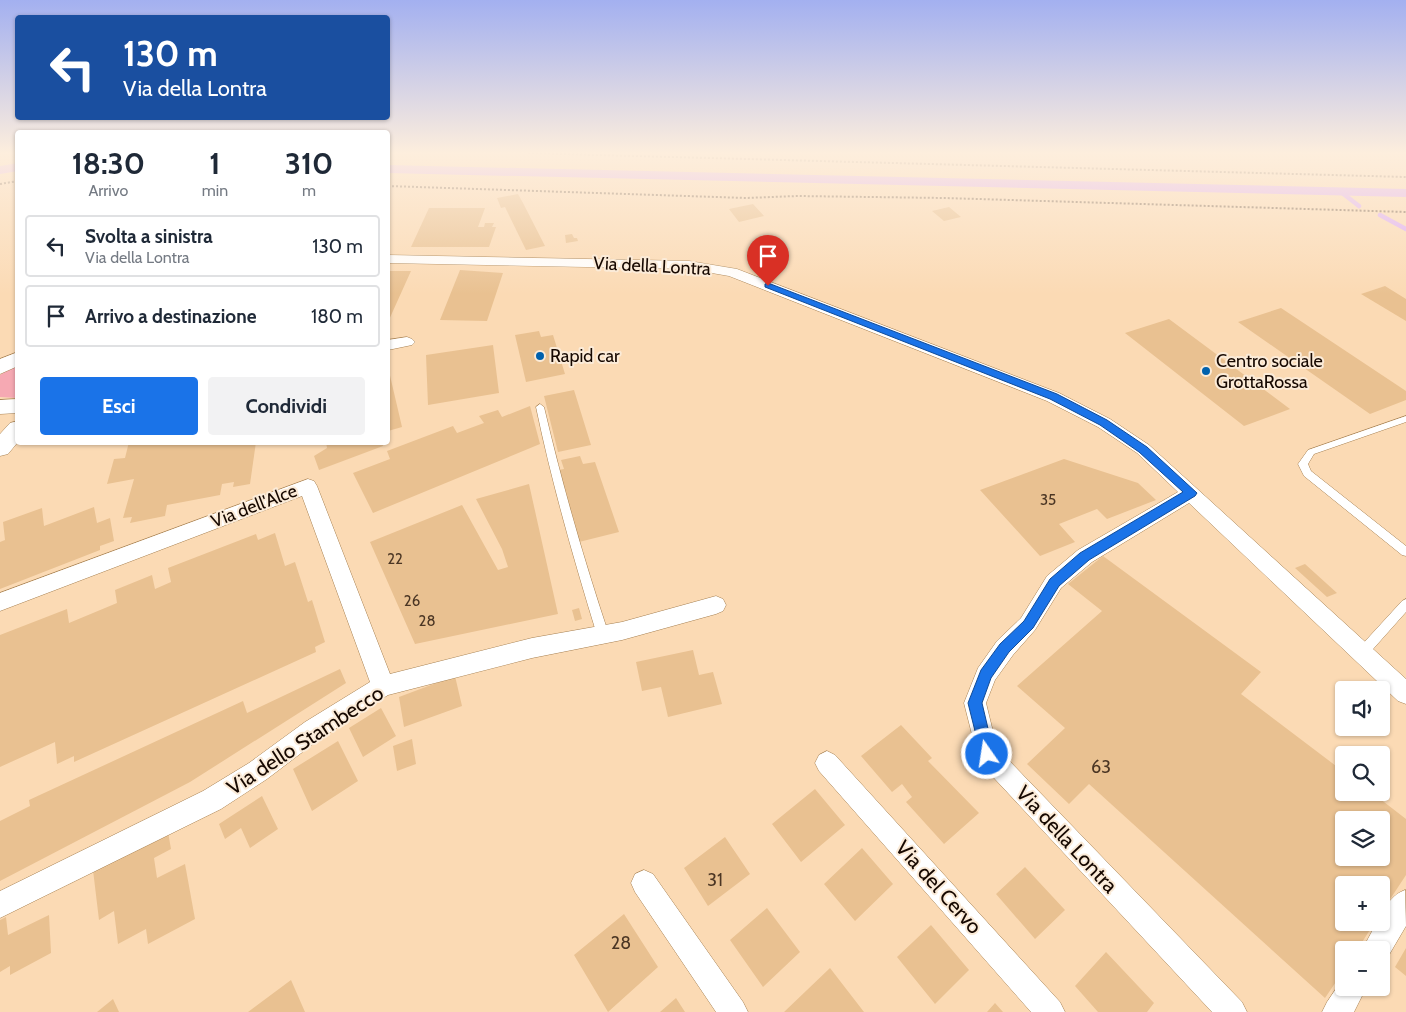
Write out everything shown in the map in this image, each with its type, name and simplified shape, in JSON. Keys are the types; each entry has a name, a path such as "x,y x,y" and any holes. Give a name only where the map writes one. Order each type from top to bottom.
{"street":[{"name":"Via della Lontra","path":"390,259 689,265 732,272 1053,397 1104,423 1143,450 1406,694"},
{"path":"390,345 407,342"},
{"path":"0,351 15,353"},
{"path":"0,367 15,360"},
{"path":"0,406 15,406"},
{"path":"0,421 0,429"},
{"path":"0,448 15,431"},
{"name":"Via dell'Alce","path":"0,602 308,486 383,686"},
{"name":"Via della Lontra","path":"1191,493 1085,556 1054,582 1028,624 1005,648 986,675 975,703 987,754 1232,1012"},
{"name":"Via dello Stambecco","path":"0,905 212,800 258,771 313,730 383,686 532,648 603,635 716,605"},
{"name":"Via del Cervo","path":"827,762 1050,1012"},
{"path":"644,883 733,1012"},
{"path":"1382,941 1405,903"},
{"path":"1337,1012 1347,996"}],"lane":[{"path":"540,407 573,540 603,635"},
{"path":"1406,419 1310,452 1303,464 1306,473 1406,552"},
{"path":"1362,653 1406,604"}],"path":[{"path":"1018,200 1406,212"}],"shaded area":[{"path":"15,365 15,398 0,397 0,375"}],"building":[{"path":"498,200 521,200 545,246 526,250 505,207 501,208"},
{"path":"753,204 764,216 739,222 729,209"},
{"path":"949,207 961,217 944,221 932,211"},
{"path":"429,208 485,208 478,227 484,227 485,223 494,223 492,227 496,227 489,247 411,247"},
{"path":"572,234 578,241 566,243 565,235"},
{"path":"460,270 503,273 487,321 440,320"},
{"path":"390,271 411,271 390,318"},
{"path":"1385,286 1406,299 1406,321 1361,294"},
{"path":"1281,308 1406,391 1406,400 1370,414 1238,322"},
{"name":"Centro sociale GrottaRossa","path":"1169,319 1290,409 1244,426 1125,333"},
{"name":"Rapid car","path":"539,331 541,337 553,335 565,374 526,382 515,335"},
{"path":"493,345 499,393 428,405 426,355"},
{"path":"390,376 402,427 390,430"},
{"path":"574,390 591,445 558,452 544,396"},
{"path":"530,406 540,444 373,513 353,473 390,459 387,451 453,426 457,433 484,423 479,416 498,410 502,417"},
{"path":"128,445 256,445 250,484 233,487 234,482 222,484 220,495 167,505 165,516 130,523 132,517 123,518 134,479 107,484 114,459 125,458"},
{"path":"326,445 383,446 319,470 314,456 327,448"},
{"path":"580,456 583,464 595,462 619,532 579,542 558,470 564,469 561,460"},
{"path":"1064,459 1138,483 1156,500 1107,519 1097,509 1059,524 1075,542 1040,556 980,490"},
{"path":"529,484 558,614 415,644 370,542 462,505 498,570 508,567 502,549 476,499"},
{"path":"94,507 97,523 110,518 114,541 100,546 100,550 0,589 0,542 5,540 3,522 42,508 44,526"},
{"path":"275,533 285,566 295,562 308,602 312,600 325,642 315,647 316,652 74,762 74,756 57,764 55,742 0,767 0,635 67,609 69,623 117,603 115,590 152,575 155,589 171,582 168,568 256,534 258,540"},
{"path":"1103,556 1261,672 1241,694 1335,765 1335,801 1383,801 1406,819 1406,875 1390,899 1390,876 1335,876 1335,931 1369,931 1363,941 1335,941 1335,983 1325,998 1089,784 1069,804 1027,764 1065,728 1017,686 1102,611 1068,584"},
{"path":"1305,564 1337,593 1327,597 1295,568"},
{"path":"579,608 582,619 575,621 572,610"},
{"path":"693,650 699,675 713,672 722,704 668,717 661,687 642,691 636,662"},
{"path":"340,669 346,683 190,782 0,881 0,821 30,806 29,800 243,701 247,713"},
{"path":"455,676 462,706 404,727 399,697"},
{"path":"381,708 396,736 363,757 349,728"},
{"path":"901,725 932,758 928,761 979,813 944,844 906,802 912,797 902,784 892,792 861,756"},
{"path":"412,739 416,764 397,771 393,746"},
{"path":"338,741 358,781 312,811 293,769"},
{"path":"815,789 845,825 801,862 772,824"},
{"path":"262,796 278,829 250,848 241,828 225,839 219,824"},
{"path":"168,832 171,849 154,858 157,878 185,864 195,919 148,944 146,929 118,944 114,911 99,920 93,870"},
{"path":"725,837 750,874 708,906 684,868"},
{"path":"862,848 893,884 855,921 824,884"},
{"path":"1025,867 1065,910 1035,939 996,894"},
{"path":"767,908 800,952 763,987 730,940"},
{"path":"624,914 658,967 608,1012 574,955"},
{"path":"49,915 51,953 10,975 10,966 0,972 0,920 6,917 8,935"},
{"path":"931,925 969,970 935,1004 897,957"},
{"path":"1406,948 1406,976 1395,967"},
{"path":"1106,952 1154,1003 1147,1012 1098,1012 1075,986"},
{"path":"830,968 864,1012 784,1012"},
{"path":"291,980 305,1012 248,1012"},
{"path":"676,998 685,1012 660,1012"},
{"path":"113,999 119,1012 97,1012"},
{"path":"995,1003 1003,1012 987,1012"}],"waterway":[{"path":"1352,200 1359,206"},
{"path":"1380,215 1406,229"}],"place":[{"name":"Rapid car","path":"540,356"},
{"name":"Centro sociale GrottaRossa","path":"1206,371"}],"route":[{"path":"768,286 1053,397 1104,423 1143,450 1191,493 1085,556 1054,582 1028,624 1005,648 986,675 975,703 987,754"}]}
